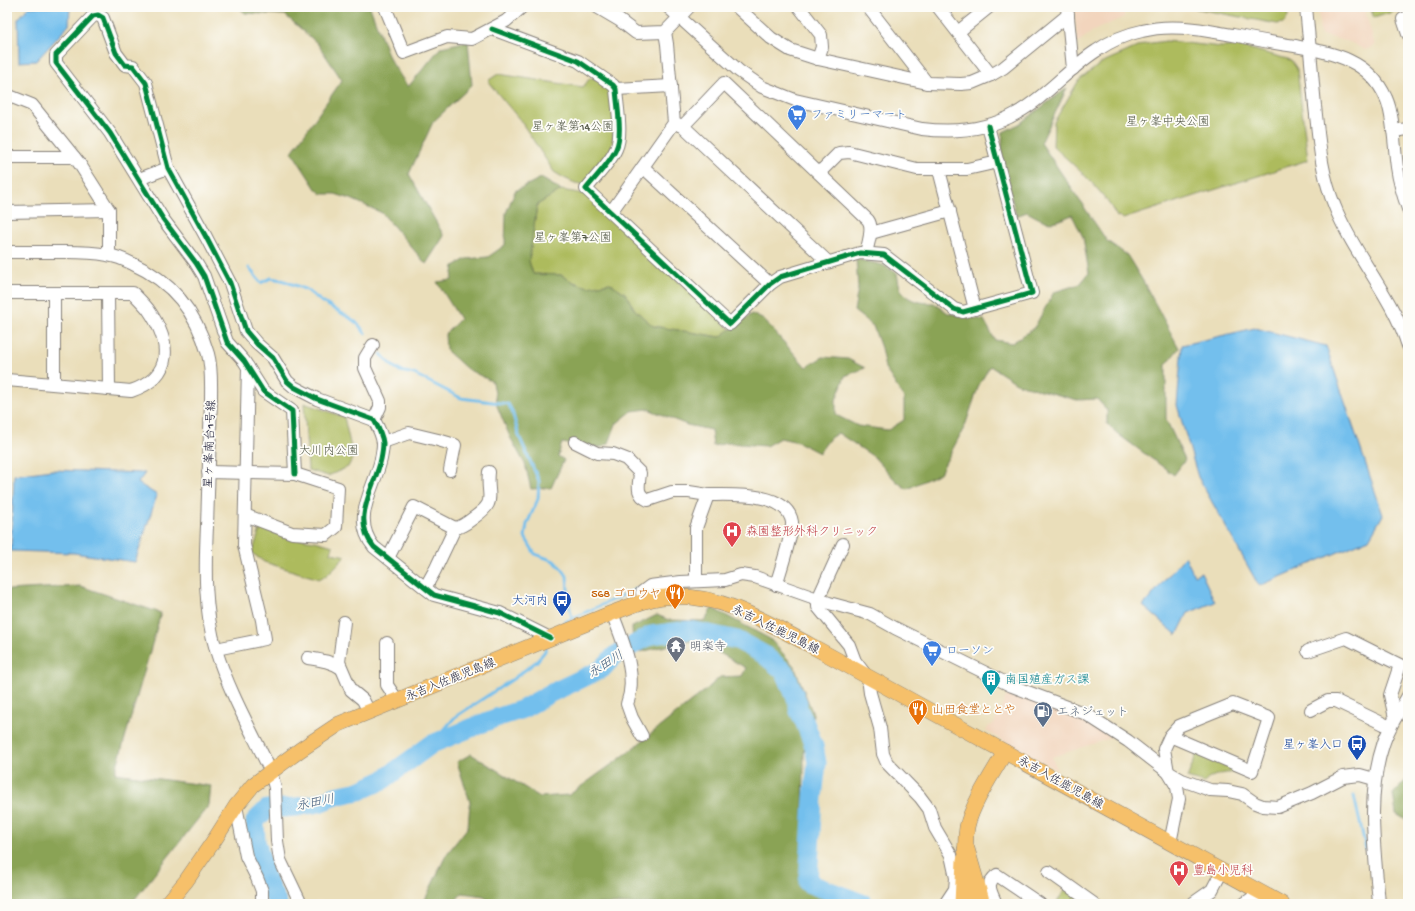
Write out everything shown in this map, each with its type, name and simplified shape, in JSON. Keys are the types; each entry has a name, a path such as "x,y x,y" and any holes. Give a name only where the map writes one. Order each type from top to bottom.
{"highway":[{"path":"963,904 966,848"},
{"path":"966,848 982,904"}],"main road":[{"name":"永吉入佐鹿児島線","path":"167,904 186,881 236,806 254,786 300,750 340,724 612,613 642,602 664,597 684,597 710,600 740,609 810,645 1282,904"},
{"path":"972,904 966,848 967,827 972,810 1005,752"}],"street":[{"path":"390,8 404,53 448,37 472,39 506,21 522,7"},
{"path":"597,7 619,20 636,33 665,32 689,7"},
{"path":"668,7 739,71 762,87 795,100 922,129 939,131 959,131 988,126 1016,114 1030,105 1096,51 1118,40 1142,31 1165,27 1204,30 1309,49 1343,57 1369,74 1387,98 1393,131 1396,167 1408,209"},
{"path":"737,7 771,38 790,50 818,59 927,83 961,84 972,83 1003,68 1067,11"},
{"path":"799,7 821,35 822,47 818,59"},
{"path":"868,7 927,83"},
{"path":"938,7 991,75"},
{"path":"958,32 989,7"},
{"path":"1306,7 1309,49 1323,174 1335,208 1348,234 1391,308 1408,346"},
{"path":"1067,11 1073,70"},
{"path":"295,474 292,411 263,391 244,361 227,342 204,276 163,219 110,133 56,63 56,55 93,16 98,15 103,18 116,53 125,64 132,66 146,83 168,168 230,283 246,331 256,344 273,358 287,381 294,387 317,399 374,420"},
{"path":"1408,17 1403,19 1408,34"},
{"path":"492,28 578,61 613,85 616,89 620,135 617,148 612,157 586,189 730,324 770,284 780,277 860,252 884,255 954,309 964,312 1032,293 988,126"},
{"path":"665,32 671,86 678,124 828,262"},
{"path":"610,212 643,167 678,124 724,83 871,223 871,233 866,253"},
{"path":"616,89 671,86"},
{"path":"7,95 32,105 74,157 109,210 109,255"},
{"path":"1393,131 1408,129"},
{"path":"819,173 839,153 848,152 917,169 967,169 998,162"},
{"path":"7,157 74,157"},
{"path":"643,167 770,284"},
{"path":"139,179 168,168"},
{"path":"939,170 976,309"},
{"path":"7,212 109,210"},
{"path":"871,233 950,211"},
{"name":"星ヶ峯南台1号線","path":"7,252 90,252 120,258 147,270 164,282 188,308 198,324 208,354 211,372 212,399 208,472 206,565 206,596 210,624 216,649 226,677 271,772 275,788 277,841 280,860 301,904"},
{"path":"54,293 54,384"},
{"path":"108,293 109,389"},
{"path":"7,294 133,293 151,314 161,333 165,347 165,359 161,369 155,377 148,383 131,390 7,380"},
{"path":"373,345 365,358 365,368 380,401 380,407 374,420 383,442 383,448 379,470 364,508 364,526 370,543 434,595 500,613 550,638"},
{"path":"216,649 265,639 262,620 245,552 248,367"},
{"path":"383,442 409,433 454,445 450,470"},
{"path":"575,442 597,453 613,454 626,459 640,473 639,491 642,497 648,500 672,492 689,492 708,495 743,495 769,499 784,507 789,512 792,523 776,585"},
{"path":"208,472 295,474 338,488 336,527 326,535 292,533 245,515"},
{"path":"388,558 414,507 455,528 460,528 484,511 489,505 489,472"},
{"path":"696,582 696,528 708,495"},
{"path":"425,588 455,528"},
{"path":"843,544 818,599 818,607 849,645 855,661 868,678 870,693 880,728 887,763 920,797 929,809 935,828 951,855 956,878 955,889 945,904"},
{"path":"642,602 642,592 650,586 681,582 725,580 741,576 755,577 829,603 870,614 1012,686 1086,714 1128,741 1168,772 1182,780 1210,790 1228,791 1242,794 1255,803 1263,806 1278,807 1312,793 1343,777 1360,775 1374,779"},
{"path":"612,613 623,642 629,666 630,695 627,704 632,718 642,736"},
{"path":"344,622 340,662 341,668 351,690 363,700 369,712"},
{"path":"1308,651 1346,638 1400,665 1390,695 1393,722"},
{"path":"387,643 387,685 397,700"},
{"path":"308,658 323,660 341,668"},
{"path":"1379,904 1372,817 1374,779 1383,744 1393,722 1408,696"},
{"path":"1311,710 1328,701 1336,701 1393,722"},
{"path":"1170,736 1252,771 1269,718 1233,704 1179,726 1170,736 1164,749 1168,772 1177,787 1179,799 1170,843"},
{"path":"236,806 246,856 262,891 262,904"},
{"path":"1192,904 1212,890 1222,871"},
{"path":"1050,872 1094,904"},
{"path":"996,904 990,889 990,882 997,875 1040,904"},
{"path":"1244,904 1263,894"}],"shaded area":[{"path":"1074,7 1124,7 1124,17 1093,31 1077,43"},
{"path":"1318,7 1364,7 1375,46 1365,50 1350,42 1322,35 1320,32"},
{"name":"エネジェット","path":"1009,690 1095,725 1105,731 1111,738 1052,757 1058,771 986,731 989,726 994,724"}],"green space":[{"path":"238,7 370,7 390,60 408,87 441,47 468,41 472,85 433,122 409,174 444,236 426,264 382,213 351,199 335,194 322,194 316,189 292,152 342,80 317,43 285,15 245,13"},
{"path":"1188,7 1287,7 1288,17 1284,23 1277,24"},
{"path":"1370,7 1408,7 1374,18"},
{"name":"星ヶ峯中央公園","path":"1166,41 1222,47 1240,46 1291,60 1297,69 1308,160 1123,219 1120,216 1117,217 1104,197 1096,188 1053,146 1054,122 1079,80 1103,62 1144,44"},
{"name":"星ヶ峯第14公園","path":"498,74 583,87 590,78 594,78 611,90 614,127 612,146 585,185 575,183 554,172 520,120 489,83 489,80"},
{"path":"1067,88 1041,143 1107,241 1127,255 1143,281 1179,348 1166,365 1166,419 1185,460 1174,475 1119,435 1107,424 1107,410 1097,399 1077,400 1018,384 990,366 979,385 965,426 940,473 907,489 897,482 874,457 838,433 830,438 819,453 798,442 780,438 766,446 728,443 713,446 711,430 687,425 648,409 632,411 616,424 609,443 602,447 587,447 562,443 558,456 564,460 551,488 531,489 525,464 510,437 497,406 493,382 467,369 446,350 445,334 460,319 437,282 452,280 454,266 466,259 488,257 505,245 506,213 515,191 541,178 561,190 537,205 529,261 533,274 561,275 573,282 588,287 610,283 625,293 635,310 653,326 720,337 752,314 764,320 806,367 823,357 848,359 865,368 845,376 836,400 836,415 858,426 888,430 904,420 904,398 885,368 881,348 873,326 854,311 858,288 856,259 883,265 897,273 902,292 913,300 934,303 948,313 984,320 995,340 1012,343 1034,328 1054,292 1080,284 1089,273 1083,237 1072,215 1053,222 1045,221 1027,212 1016,216 1001,155 1003,132 1019,124"},
{"name":"星ヶ峯第7公園","path":"561,190 585,194 731,330 720,337 653,326 635,310 625,293 610,283 588,287 573,282 561,275 533,274 529,261 537,205"},
{"name":"大川内公園","path":"304,403 344,417 353,457 348,467 328,476 308,470"},
{"path":"261,527 285,537 315,541 333,546 331,553 346,556 327,575 319,579 264,562 252,553"},
{"path":"80,586 161,613 115,773 211,786 209,805 131,904 10,904 7,900 7,590"},
{"path":"712,608 770,639 794,666 813,714 804,753 802,884 822,898 844,904 493,904 484,896 462,893 453,904 423,904 446,855 468,827 470,802 457,762 471,754 540,797 569,795 622,757 720,677 742,676 746,668 702,643 679,640 666,646 640,652 633,645 632,627 657,615 669,620 705,621"},
{"path":"1197,753 1241,772 1216,775 1204,783 1187,778"},
{"path":"1408,772 1408,821 1396,814 1393,794 1406,780"},
{"path":"1065,889 1088,904 1056,904"}],"water":[{"path":"29,7 70,7 69,25 36,61 19,62 18,19"},
{"path":"1255,328 1326,346 1383,515 1369,539 1259,586 1198,477 1177,405 1182,345"},
{"path":"52,470 145,473 138,483 157,495 135,562 74,553 11,551 14,475"},
{"path":"1185,556 1194,575 1201,572 1215,602 1188,613 1177,635 1143,606"}],"waterway":[{"path":"249,268 261,283 271,278 282,280 307,290 322,302 350,318 358,324 365,333"},
{"path":"381,354 390,364 400,371 414,374 461,398 508,404 512,411 519,436 539,481 538,499 527,524 525,537 535,554 554,561 567,576 569,604 572,618"},
{"path":"564,622 639,588"},
{"name":"永田川","path":"278,904 267,881 256,841 255,821 267,809 297,807 319,803 335,796 359,791 383,780 432,744 493,719 523,709 549,694 602,669 614,656 651,635 690,630 737,640 763,654 785,672 798,703 798,709 814,746 817,763 813,798 808,883 864,904"},
{"path":"432,744 455,717 513,679 537,661 545,651 546,645"},
{"path":"1354,796 1366,849"}],"cycle path":[{"path":"295,474 292,411 263,391 244,361 227,342 204,276 163,219 110,133 56,63 56,55 93,16 98,15 103,18 116,53 125,65 133,66 146,83 168,168 230,283 246,331 257,344 273,358 287,381 294,387 317,399 374,420 377,425 383,443 381,459 366,503 364,514 364,525 367,536 374,547 434,595 500,613 550,638"},
{"path":"492,29 578,61 613,85 616,89 618,112 618,143 610,159 586,189 730,324 770,284 780,277 860,253 884,255 954,309 963,312 1032,293 988,126"}],"place":[{"name":"ファミリーマート","path":"797,131"},
{"name":"森園整形外科クリニック","path":"732,548"},
{"name":"568 ゴロウヤ","path":"675,610"},
{"name":"大河内","path":"562,617"},
{"name":"明楽寺","path":"676,663"},
{"name":"ローソン","path":"932,667"},
{"name":"南国殖産ガス課","path":"991,696"},
{"name":"山田食堂ととや","path":"918,726"},
{"name":"エネジェット","path":"1043,728"},
{"name":"星ヶ峯入口","path":"1357,761"},
{"name":"豊島小児科","path":"1179,887"}]}
